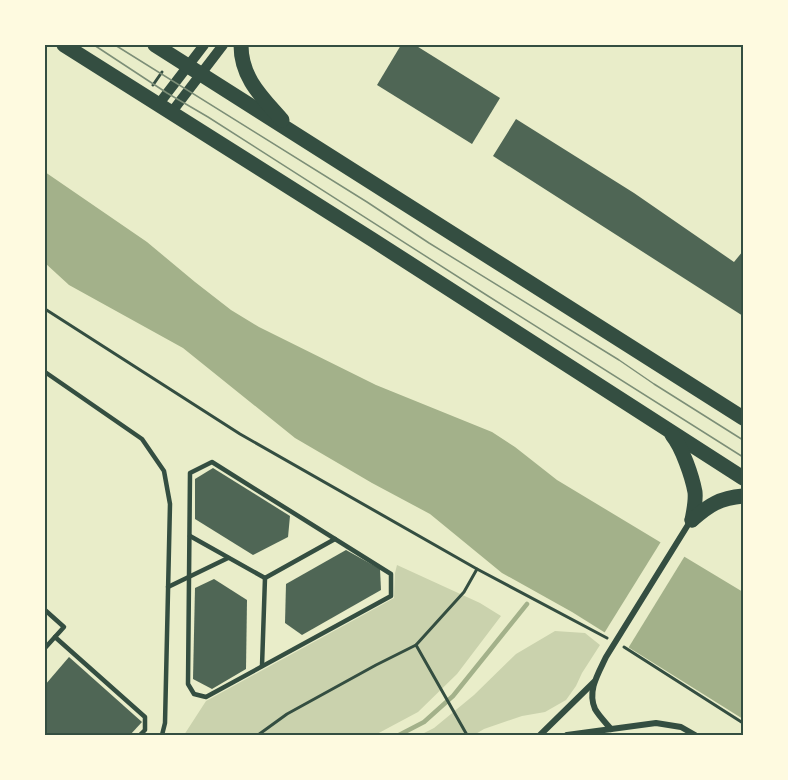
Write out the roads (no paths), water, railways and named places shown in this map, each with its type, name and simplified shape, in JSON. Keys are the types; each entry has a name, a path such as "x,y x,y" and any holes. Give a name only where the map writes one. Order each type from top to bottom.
{"main road":[{"path":"64,45 743,478"},
{"path":"155,45 743,418"},
{"path":"241,45 244,67 251,82 295,133"},
{"path":"667,430 675,438 681,450 695,492 692,520"},
{"path":"692,520 722,499 743,496"}],"street":[{"path":"194,70 204,45"},
{"path":"164,109 194,70 223,45"},
{"path":"611,729 596,710 592,696 595,681 606,657 692,520"},
{"path":"540,735 595,681"},
{"path":"567,735 656,723 681,727 694,735"}],"lane":[{"path":"45,372 142,439 164,471 170,504 165,723 162,735"},
{"path":"212,462 391,574 391,596 206,697 194,694 188,684 190,536 190,473 212,462"},
{"path":"190,536 265,578"},
{"path":"265,578 335,539"},
{"path":"168,586 228,558"},
{"path":"262,666 265,578"},
{"path":"45,610 64,627 45,648"},
{"path":"55,637 145,717 145,730 140,735"}],"waterway":[{"path":"399,735 424,722 453,696 527,604"}],"tram line":[{"path":"94,45 743,457"},
{"path":"115,45 743,440"}]}
